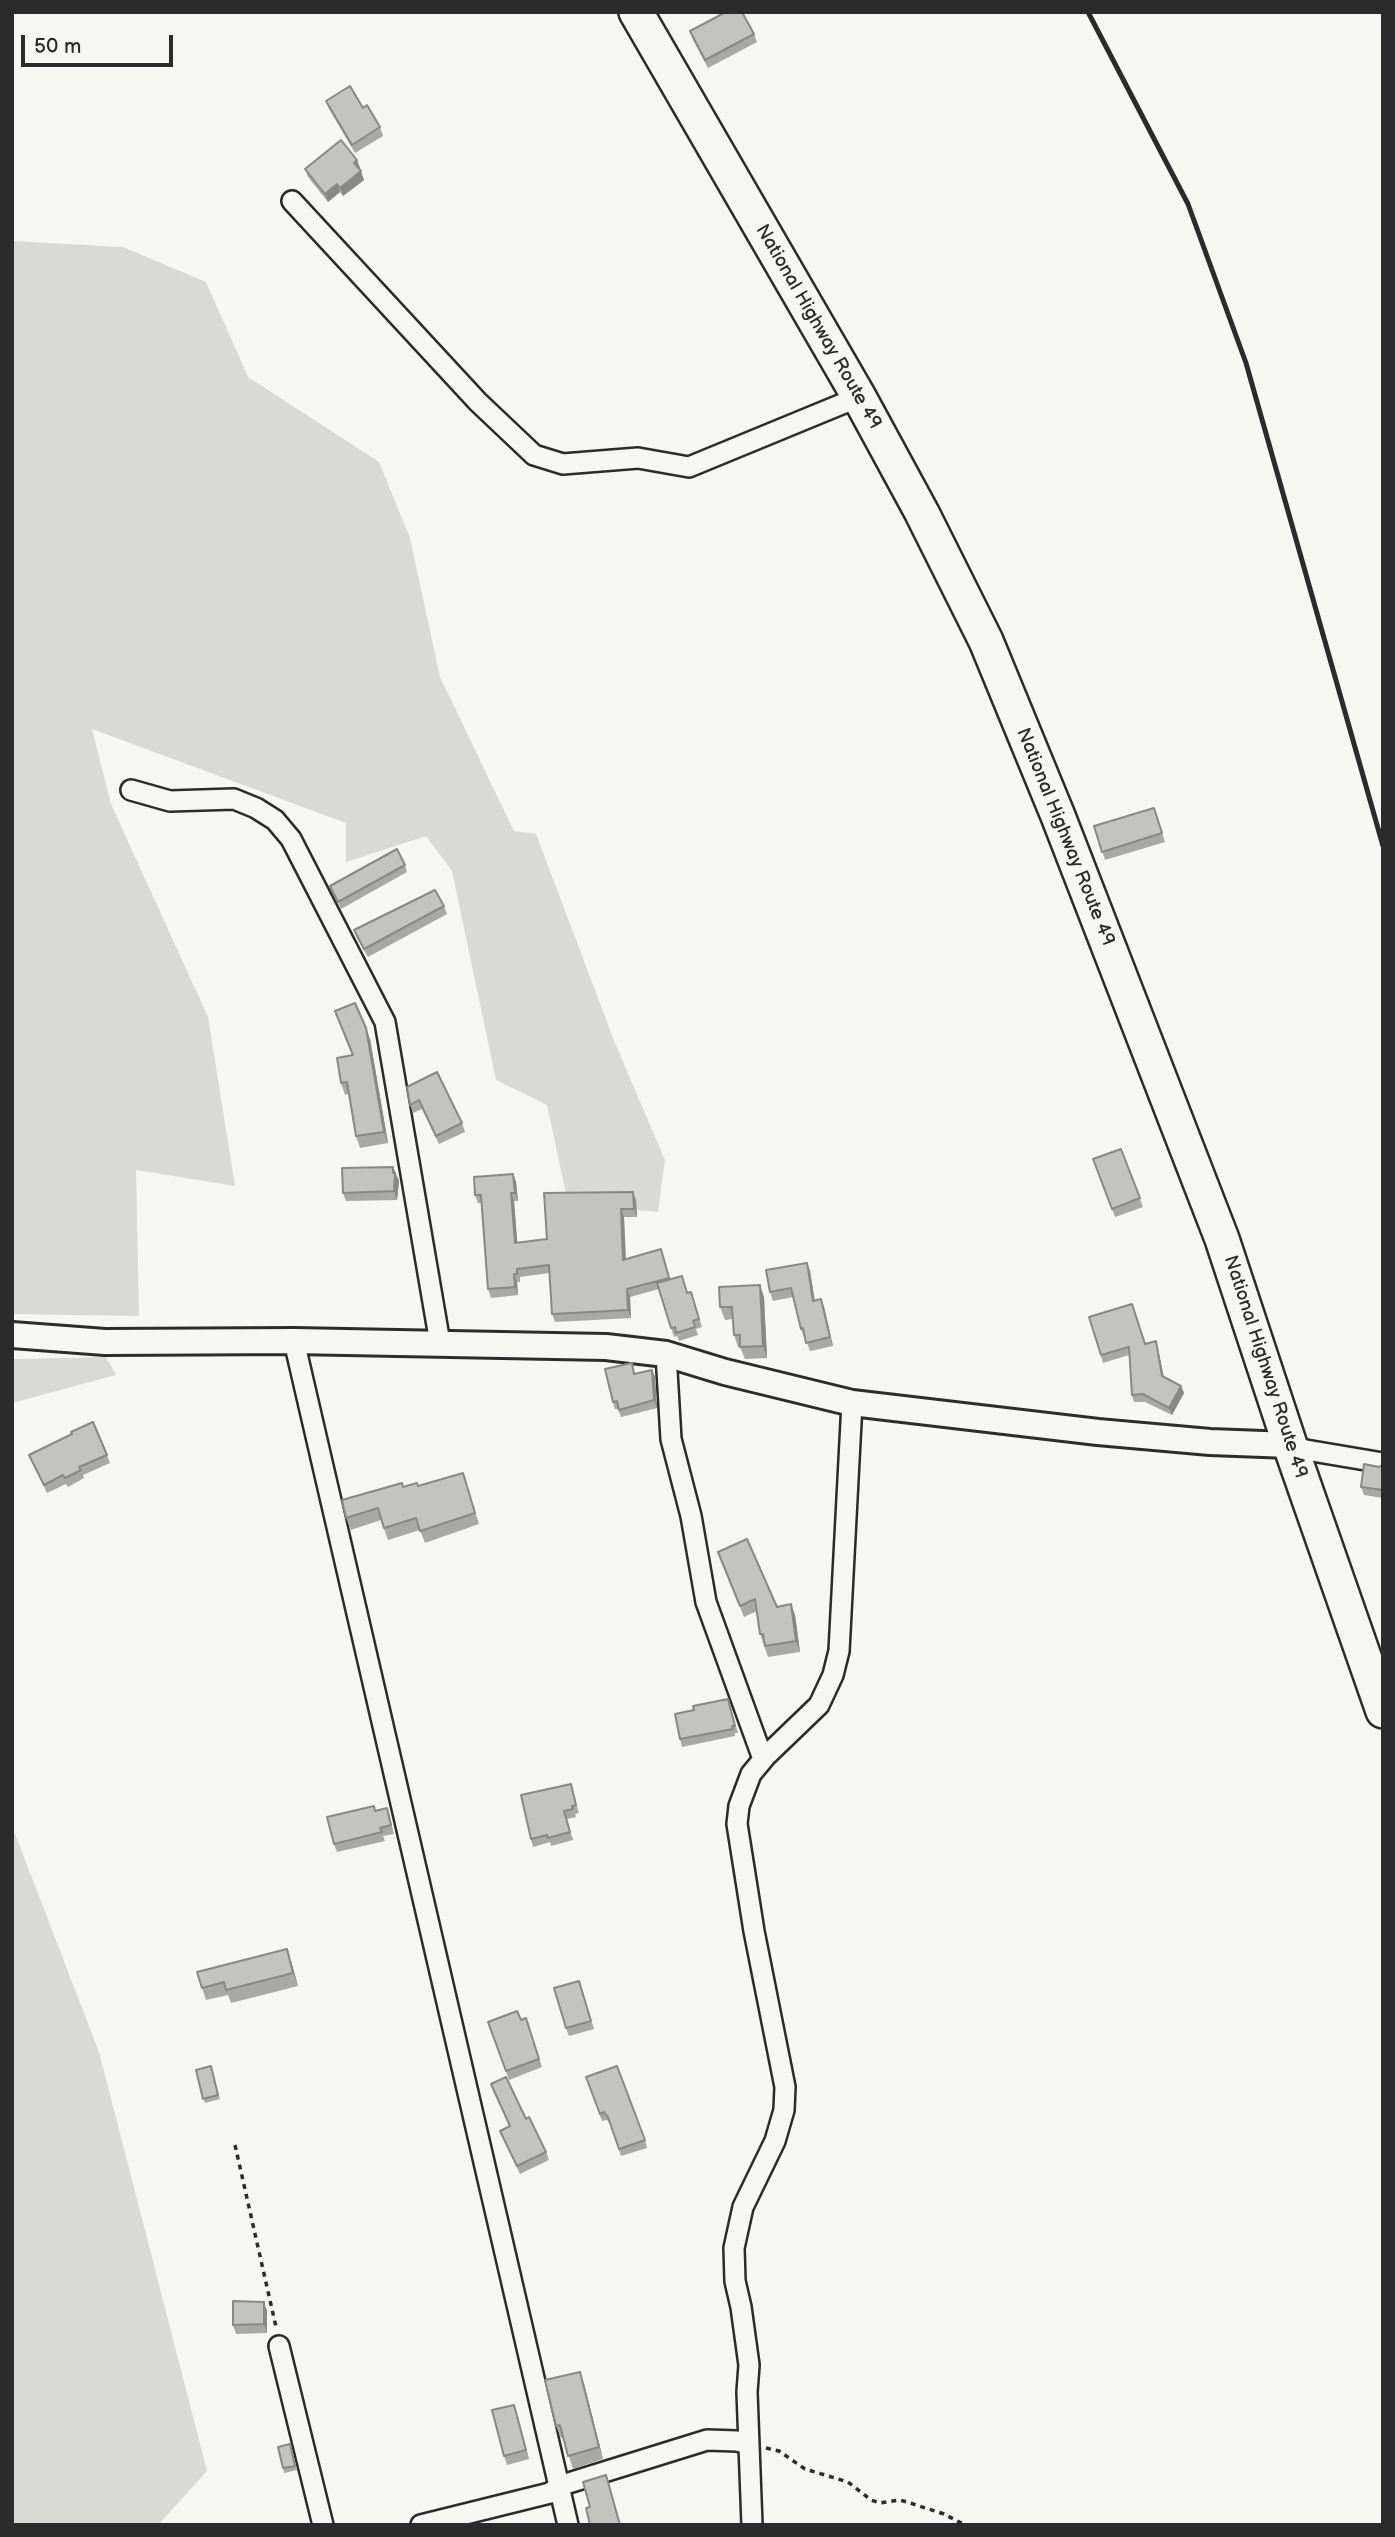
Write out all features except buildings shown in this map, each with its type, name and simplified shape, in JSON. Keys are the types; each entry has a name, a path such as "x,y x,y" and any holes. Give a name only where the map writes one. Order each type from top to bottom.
{"highway":[{"name":"National Highway Route 49","path":"636,12 859,397 922,513 986,641 1058,817 1222,1239 1290,1445 1383,1711"}],"street":[{"path":"292,201 478,402 534,455 563,464 638,457 689,467 859,397"},
{"path":"131,790 170,801 234,799 275,820 291,839 385,1022 440,1343"},
{"path":"12,1335 105,1342 294,1341 606,1347 666,1354 725,1372 852,1403 1210,1443 1290,1445 1383,1462"},
{"path":"294,1341 568,2525"},
{"path":"666,1354 671,1439 691,1516 705,1602 763,1759"},
{"path":"752,2525 749,2365 735,2281 734,2248 743,2207 775,2141 784,2110 785,2087 754,1931 737,1824 745,1786 763,1759 819,1705 833,1675 839,1651 852,1403"},
{"path":"279,2346 323,2525"},
{"path":"421,2525 550,2493 559,2486 707,2440 749,2444"}],"path":[{"path":"235,2145 279,2346"},
{"path":"749,2444 779,2452 805,2469 848,2482 880,2503 900,2500 944,2514 965,2525"}],"shaded area":[{"path":"12,241 123,247 206,282 248,377 379,462 410,538 440,677 514,831 536,834 615,1043 665,1160 658,1212 568,1203 547,1105 496,1080 452,871 426,836 346,862 346,823 92,729 111,804 208,1017 235,1186 136,1170 139,1316 12,1314"},
{"path":"106,1357 116,1375 12,1403 12,1359"},
{"path":"12,1826 99,2052 207,2471 158,2525 12,2525"}],"railway":[{"path":"1088,12 1188,204 1246,363 1383,846"}]}
